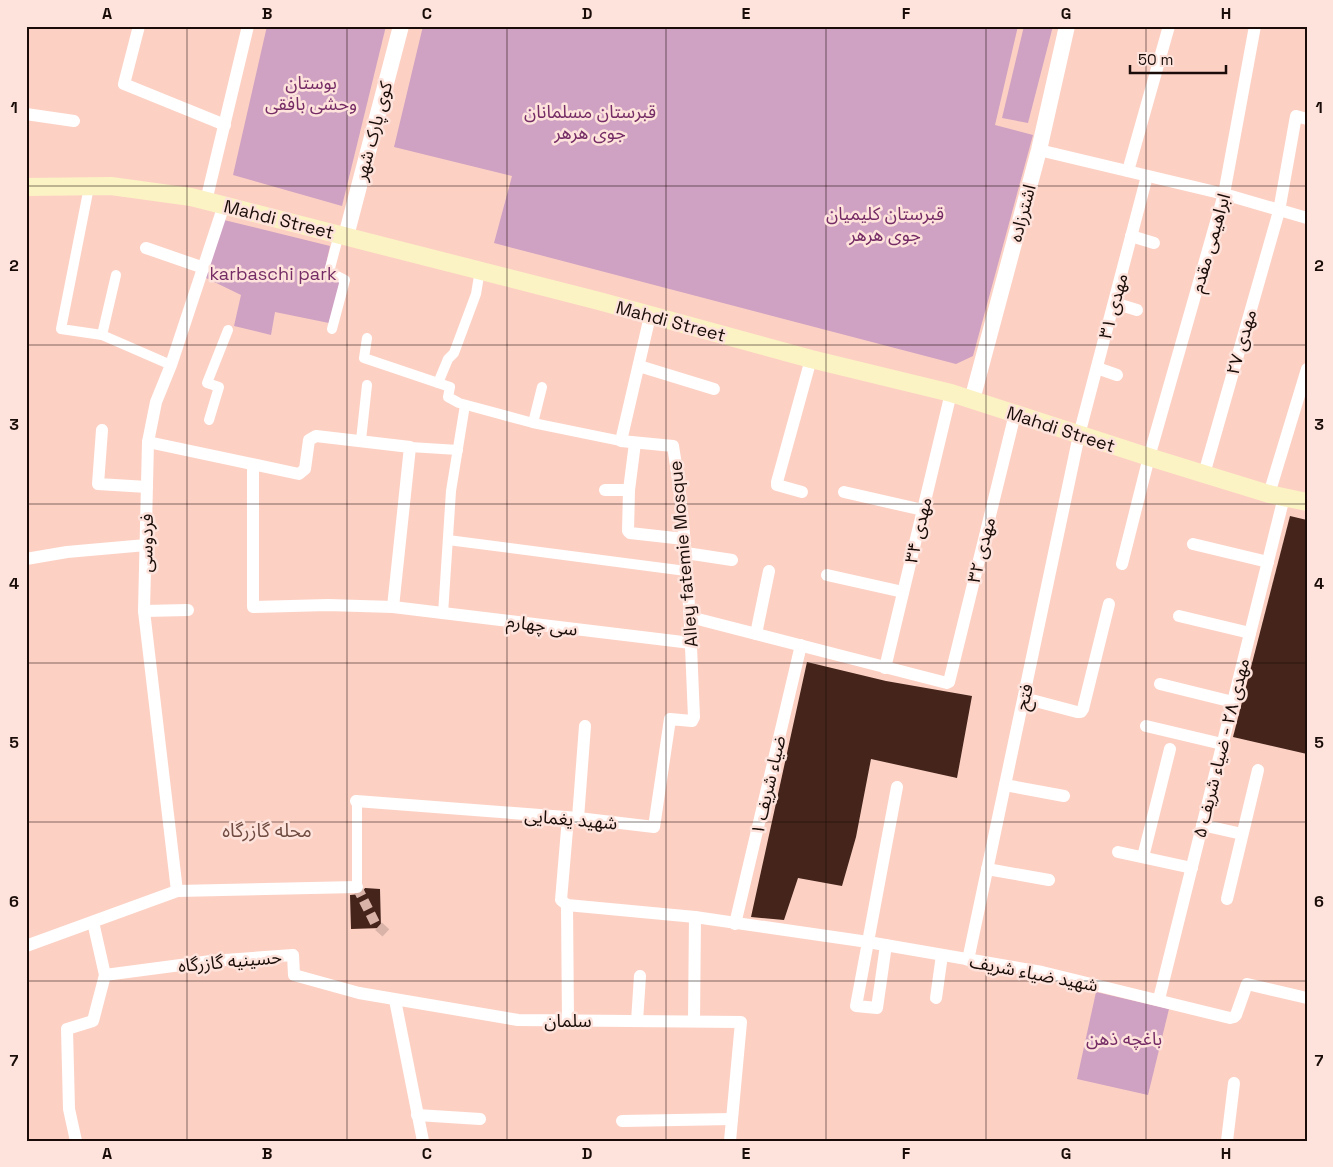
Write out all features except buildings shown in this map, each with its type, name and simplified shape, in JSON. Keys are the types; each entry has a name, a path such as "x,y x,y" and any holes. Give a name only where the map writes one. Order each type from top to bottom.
{"main road":[{"name":"Mahdi Street","path":"26,187 112,186 190,197 224,205 480,270 811,359 951,393 1204,474 1307,502"}],"street":[{"path":"139,26 124,84 225,125"},
{"path":"206,201 248,26"},
{"name":"کوی پارک شهر","path":"343,235 400,26"},
{"name":"اشترزاده","path":"972,400 1039,150 1067,26"},
{"path":"1128,171 1169,26"},
{"name":"ابراهیمی مقدم","path":"1122,564 1149,457 1224,194 1256,26"},
{"path":"26,114 74,121"},
{"name":"مهدی ۲۷","path":"1204,474 1279,211 1296,116 1307,119"},
{"path":"1039,150 1224,194 1307,218"},
{"name":"مهدی ۳۱","path":"1079,435 1147,176"},
{"path":"89,186 61,329 102,335 171,365"},
{"name":"فردوسی","path":"178,891 144,611 148,442 156,402 171,365 224,205"},
{"path":"332,329 345,280 329,272 343,235"},
{"path":"1131,236 1154,243"},
{"path":"146,248 204,268"},
{"path":"438,383 448,359 454,353 476,294 480,270"},
{"path":"102,335 116,275"},
{"path":"1114,303 1136,310"},
{"path":"367,338 364,358 450,387 448,396 462,404 533,423 621,441 650,316"},
{"path":"209,420 218,387 207,383 228,330"},
{"path":"802,492 777,485 777,482 811,359"},
{"path":"639,366 714,388"},
{"path":"1097,368 1117,374"},
{"name":"مهدی ۲۸ - ضیاء شریف ۵","path":"1159,999 1268,562 1276,495 1307,369"},
{"path":"361,440 368,386"},
{"path":"533,423 542,387"},
{"name":"مهدی ۳۴","path":"886,668 951,393"},
{"path":"444,614 451,491 458,450 462,404"},
{"name":"مهدی ۳۲","path":"886,668 945,683 949,682 1015,414"},
{"path":"102,430 98,484 147,487"},
{"name":"فتح","path":"968,960 1079,435"},
{"path":"148,442 299,474 305,469 309,440 316,436 458,450"},
{"name":"Alley fatemie Mosque","path":"621,441 673,446 679,479 686,554 694,717 692,721"},
{"path":"635,443 629,490 628,529 630,533 684,539"},
{"path":"392,607 410,446"},
{"name":"سی چهارم","path":"253,465 253,607 328,604 392,607 691,643"},
{"path":"605,490 629,490"},
{"path":"844,492 923,510"},
{"path":"448,540 686,571"},
{"path":"1193,544 1268,562"},
{"path":"26,559 67,552 146,545"},
{"path":"686,554 732,560"},
{"path":"756,634 769,571"},
{"path":"827,575 904,592"},
{"path":"1024,698 1077,712 1081,712 1084,709 1109,604"},
{"path":"144,611 188,610"},
{"path":"1179,616 1250,633"},
{"path":"690,617 886,668"},
{"name":"ضیاء شریف ۱","path":"735,924 801,645"},
{"path":"1160,684 1233,702"},
{"name":"شهید یغمایی","path":"357,887 356,801 573,818 654,827 670,719 692,721"},
{"path":"568,1020 567,905 561,900 586,726"},
{"path":"1146,726 1222,744"},
{"path":"1143,858 1170,749"},
{"path":"1227,899 1258,770"},
{"path":"1005,785 1064,796"},
{"path":"886,945 877,1008 856,1006 897,787"},
{"path":"1202,824 1242,834"},
{"path":"1118,852 1192,868"},
{"path":"987,869 1049,880"},
{"path":"26,946 178,891 357,887"},
{"name":"شهید ضیاء شریف","path":"567,905 695,917 886,945 1042,972 1159,999 1230,1018 1236,1015 1247,984 1307,998"},
{"path":"694,1021 695,917"},
{"path":"76,1141 69,1109 67,1029 93,1021 105,975 93,922"},
{"name":"حسینیه گازرگاه","path":"105,975 211,961 292,955 294,975 359,993 395,1000"},
{"path":"936,998 942,955"},
{"path":"637,1021 640,976"},
{"path":"395,1000 423,1141"},
{"name":"سلمان","path":"395,1000 518,1020 741,1022 732,1119"},
{"path":"1227,1141 1234,1083"},
{"path":"417,1115 480,1119"},
{"path":"622,1121 732,1119 730,1141"}],"green space":[{"name":"بوستان وحشی بافقی","path":"267,26 386,26 342,206 233,175"},
{"path":"423,26 1018,26 995,125 1033,135 973,356 956,364 494,243 512,176 394,147"},
{"path":"1024,26 1053,26 1028,123 1002,118"},
{"name":"karbaschi park","path":"224,220 330,246 324,273 342,282 329,323 275,312 271,335 234,326 241,295 204,277"},
{"name":"باغچه ذهن","path":"1096,992 1169,1009 1148,1095 1077,1079"}],"tunnel":[{"path":"357,887 375,923 386,933"}],"district":[{"name":"محله گازرگاه","path":"267,830"}],"park label":[{"name":"قبرستان مسلمانان جوی هرهر","path":"590,121"},
{"name":"قبرستان کلیمیان جوی هرهر","path":"885,223"}]}
